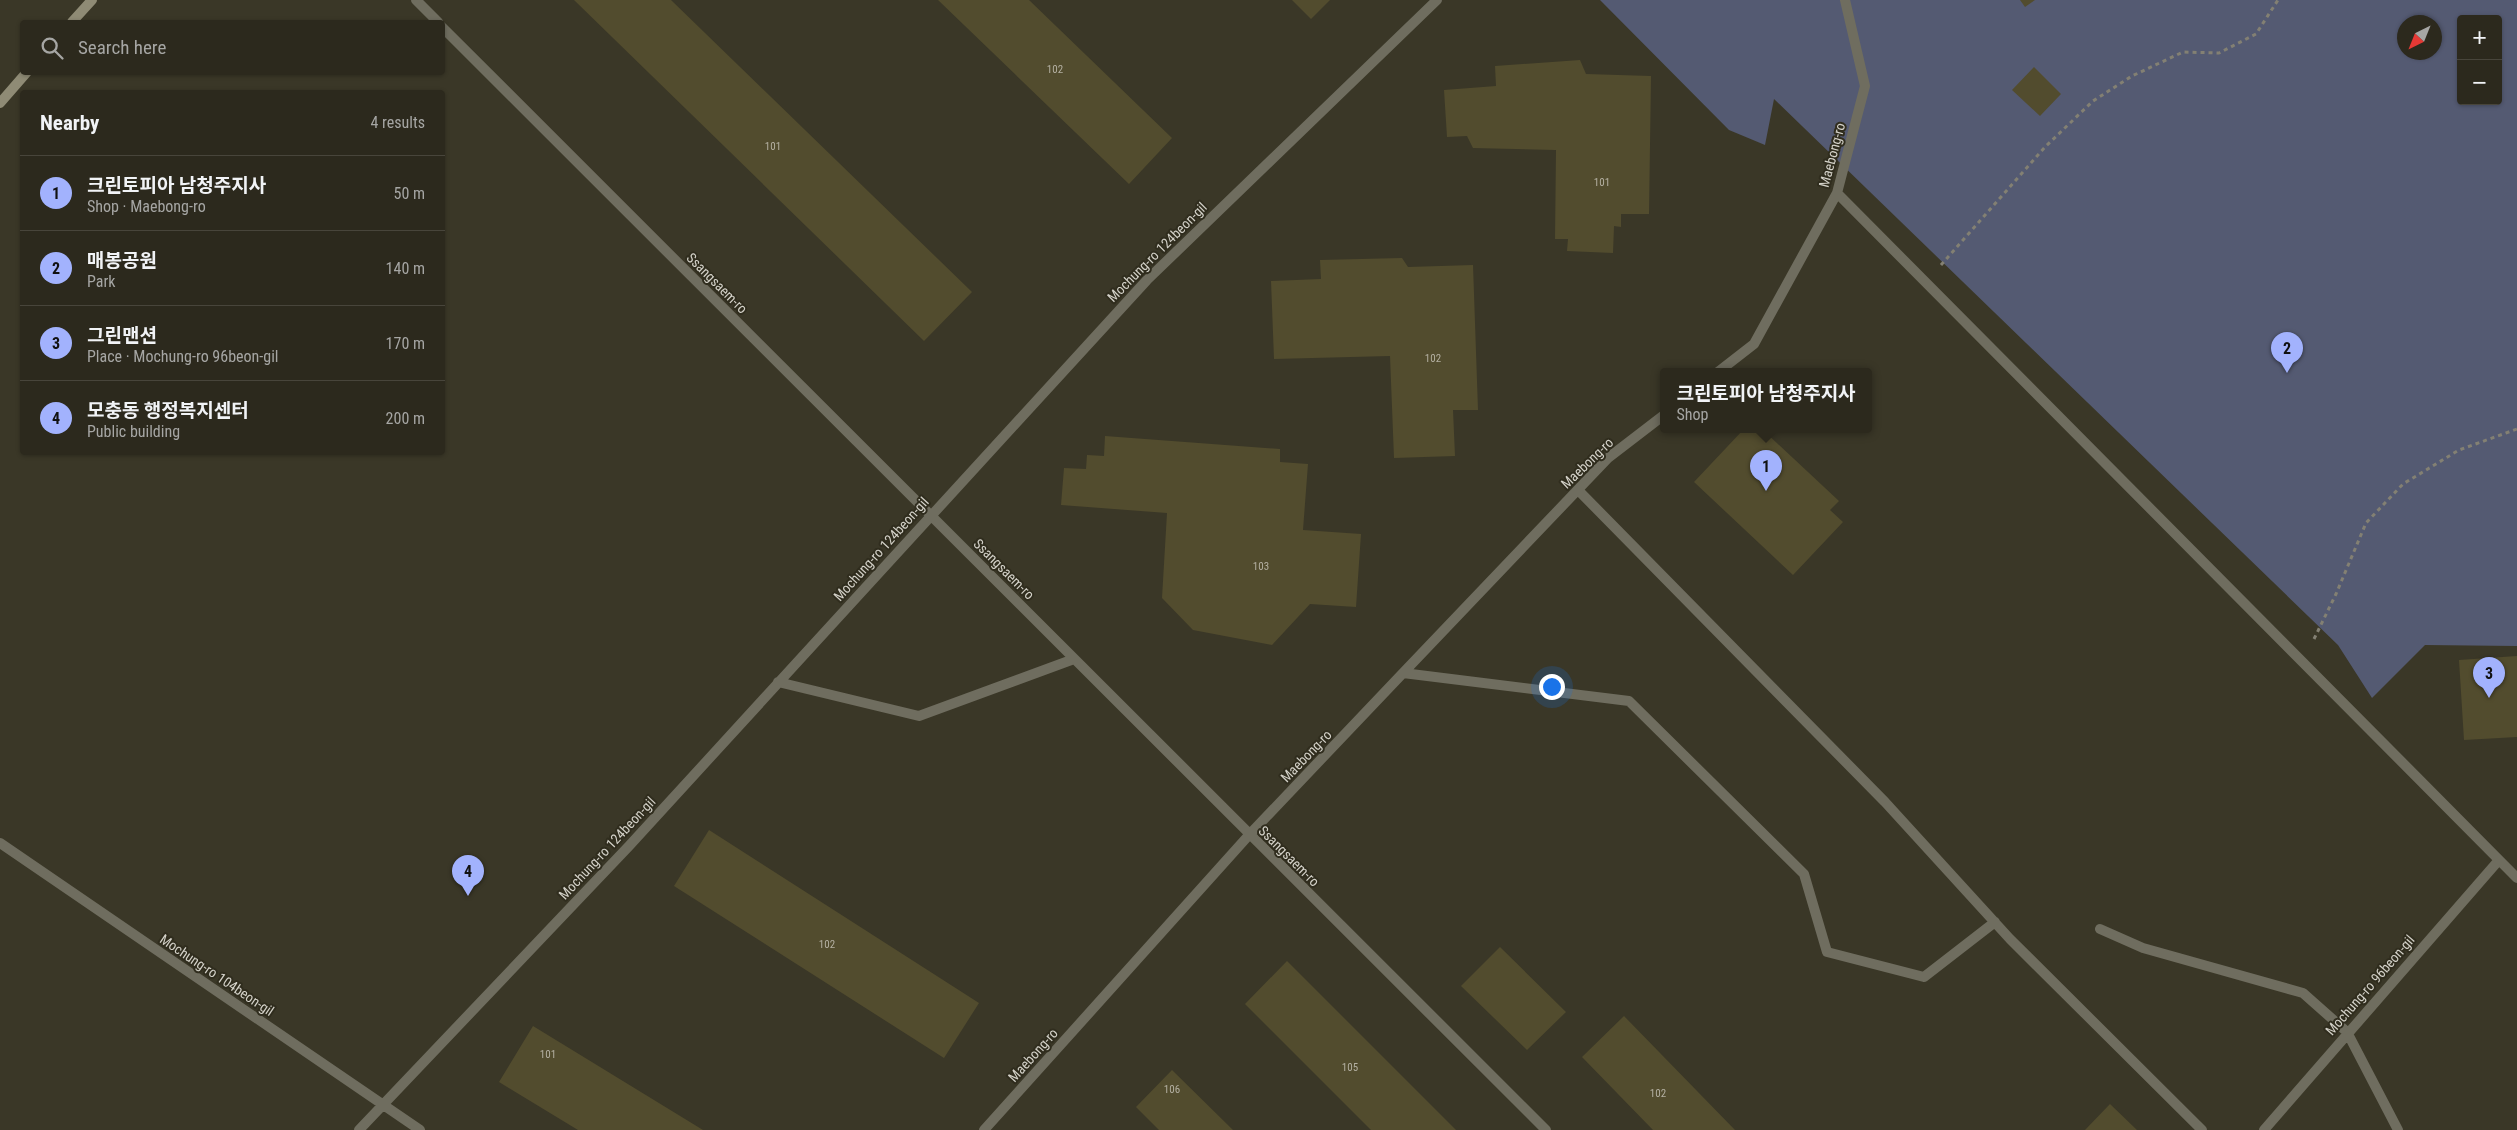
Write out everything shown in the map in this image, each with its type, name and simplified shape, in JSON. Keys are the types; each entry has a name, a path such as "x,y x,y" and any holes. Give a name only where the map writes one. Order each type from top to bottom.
{"street":[{"path":"74,20 92,0"},
{"path":"416,0 436,20"},
{"name":"Mochung-ro 124beon-gil","path":"359,1130 629,846 930,514 1147,280 1437,0"},
{"name":"Maebong-ro","path":"1723,368 1754,344 1838,193 1865,86 1845,0"},
{"name":"Ssangsaem-ro","path":"445,30 930,514 1249,836 1546,1130"},
{"path":"0,103 24,75"},
{"path":"1838,193 2517,878"},
{"name":"Maebong-ro","path":"984,1130 1249,836 1403,673 1608,458 1660,418"},
{"path":"1578,490 1886,802 1995,922 2202,1130"},
{"path":"778,682 919,716 1074,659"},
{"path":"1403,673 1629,701 1804,874 1827,952 1924,977 1995,922"},
{"name":"Mochung-ro 104beon-gil","path":"0,843 420,1130"},
{"name":"Mochung-ro 96beon-gil","path":"2264,1130 2347,1032 2499,860"},
{"path":"2100,929 2143,948 2303,993 2347,1032 2398,1130"}],"path":[{"path":"1926,282 2045,147 2093,101 2132,76 2183,52 2219,53 2256,34 2278,0"},
{"path":"2302,662 2336,594 2366,524 2372,517 2403,484 2459,450 2517,429"}],"shaded area":[{"path":"1600,0 2517,0 2517,646 2425,645 2372,698 2338,645 1774,99 1765,145 1729,130"}],"building":[{"path":"574,0 671,0 972,292 924,341"},
{"path":"938,0 1029,0 1172,138 1129,184"},
{"path":"1292,0 1330,0 1311,19"},
{"path":"2020,0 2035,0 2025,7"},
{"path":"1580,60 1586,74 1651,76 1649,214 1621,214 1621,227 1614,226 1613,253 1567,251 1568,239 1555,239 1556,150 1473,148 1467,136 1447,137 1444,90 1496,86 1495,66"},
{"path":"2034,67 2061,94 2040,116 2012,90"},
{"path":"1402,258 1408,267 1473,265 1478,410 1453,410 1455,456 1394,458 1390,356 1274,359 1271,281 1321,279 1320,260"},
{"path":"1740,433 1766,433 1839,501 1830,510 1843,522 1793,575 1694,482"},
{"path":"1105,436 1280,449 1280,462 1308,464 1303,530 1361,534 1356,607 1310,604 1272,645 1193,630 1162,598 1167,513 1061,505 1064,468 1086,469 1087,455 1104,456"},
{"path":"2517,656 2517,737 2464,740 2459,660"},
{"path":"709,830 979,1003 944,1058 674,886"},
{"path":"1500,947 1566,1012 1527,1050 1461,986"},
{"path":"1287,961 1456,1130 1371,1130 1245,1004"},
{"path":"1624,1016 1735,1130 1653,1130 1582,1057"},
{"path":"533,1026 703,1130 578,1130 499,1082"},
{"path":"1172,1070 1233,1130 1159,1130 1136,1107"},
{"path":"2110,1104 2137,1130 2085,1130"}],"place":[{"name":"매봉공원","path":"2287,373"},
{"name":"크린토피아 남청주지사","path":"1766,491"},
{"name":"그린맨션","path":"2489,698"},
{"name":"모충동 행정복지센터","path":"468,896"}]}
